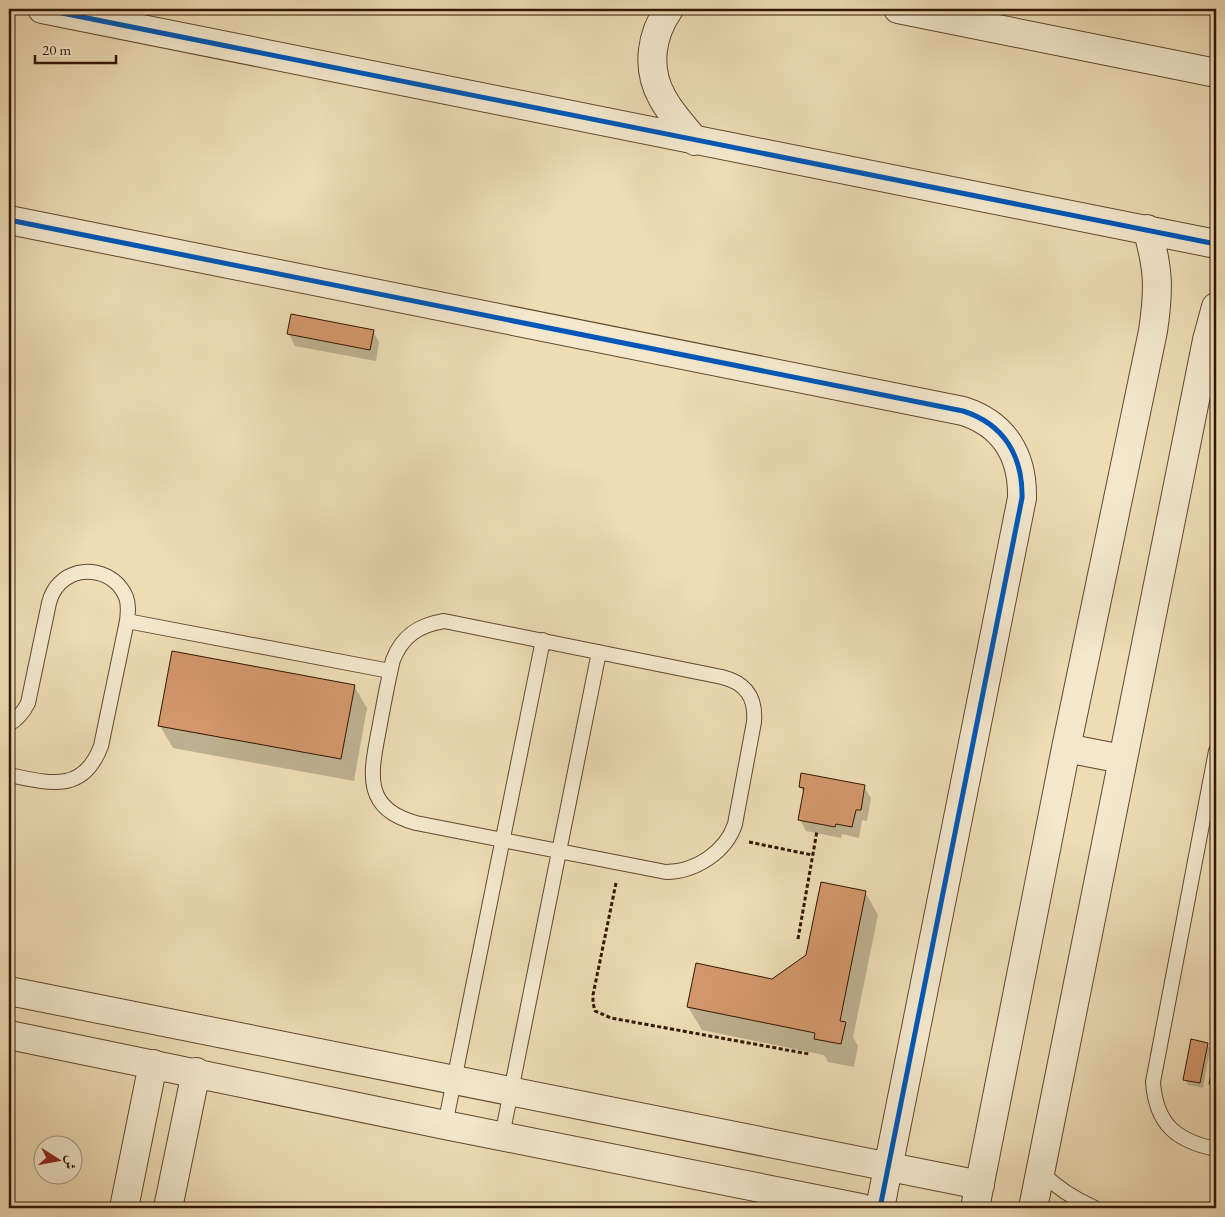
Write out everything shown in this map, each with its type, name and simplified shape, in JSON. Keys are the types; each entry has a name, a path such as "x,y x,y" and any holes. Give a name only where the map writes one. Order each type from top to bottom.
{"street":[{"path":"42,9 1216,244"},
{"path":"669,9 661,21 654,39 652,59 654,79 662,97 695,141"},
{"path":"898,9 1216,73"},
{"path":"9,220 963,412 984,420 1001,434 1018,464 1021,475 1022,498 880,1208"},
{"path":"9,991 888,1167 978,1197 1066,748 1153,331 1158,296 1158,278 1147,229"},
{"path":"1034,1208 1122,759 1216,307"},
{"path":"1066,748 1122,759"},
{"path":"9,1035 861,1208"},
{"path":"124,1208 152,1064"},
{"path":"168,1208 196,1072"}],"lane":[{"path":"9,724 24,712 28,703 52,592 69,576 79,572 91,571 108,576 120,588 126,598 128,609 101,746 96,758 88,769 77,777 65,782 51,783 9,775"},
{"path":"127,621 390,671"},
{"path":"444,622 544,640 722,677 737,682 748,692 755,712 735,824 729,838 718,851 687,870 666,872 405,820 385,808 378,798 372,776 372,765 390,671 397,649 404,640 422,626 444,622"},
{"path":"445,1125 544,640"},
{"path":"502,1136 598,652"},
{"path":"1216,751 1153,1082 1154,1096 1158,1109 1164,1121 1174,1132 1185,1140 1216,1149"},
{"path":"1041,1172 1057,1187 1075,1199 1095,1208"}],"path":[{"path":"798,939 817,831"},
{"path":"729,838 812,855"},
{"path":"621,863 593,995 595,1011 611,1018 809,1054"}],"building":[{"path":"291,314 374,330 370,350 287,334"},
{"path":"172,651 355,685 341,759 158,726"},
{"path":"801,773 865,785 861,810 856,810 852,827 836,824 835,827 798,820 804,788 799,787"},
{"path":"821,882 866,891 840,1021 846,1022 841,1044 814,1039 815,1033 687,1007 696,963 772,979 806,955"},
{"path":"1191,1039 1208,1043 1200,1083 1183,1080"},
{"path":"1216,1049 1216,1086 1209,1084"}],"cycle path":[{"path":"42,9 1216,244"},
{"path":"9,220 963,411 990,424 1000,433 1015,455 1019,469 1022,498 880,1208"}]}
